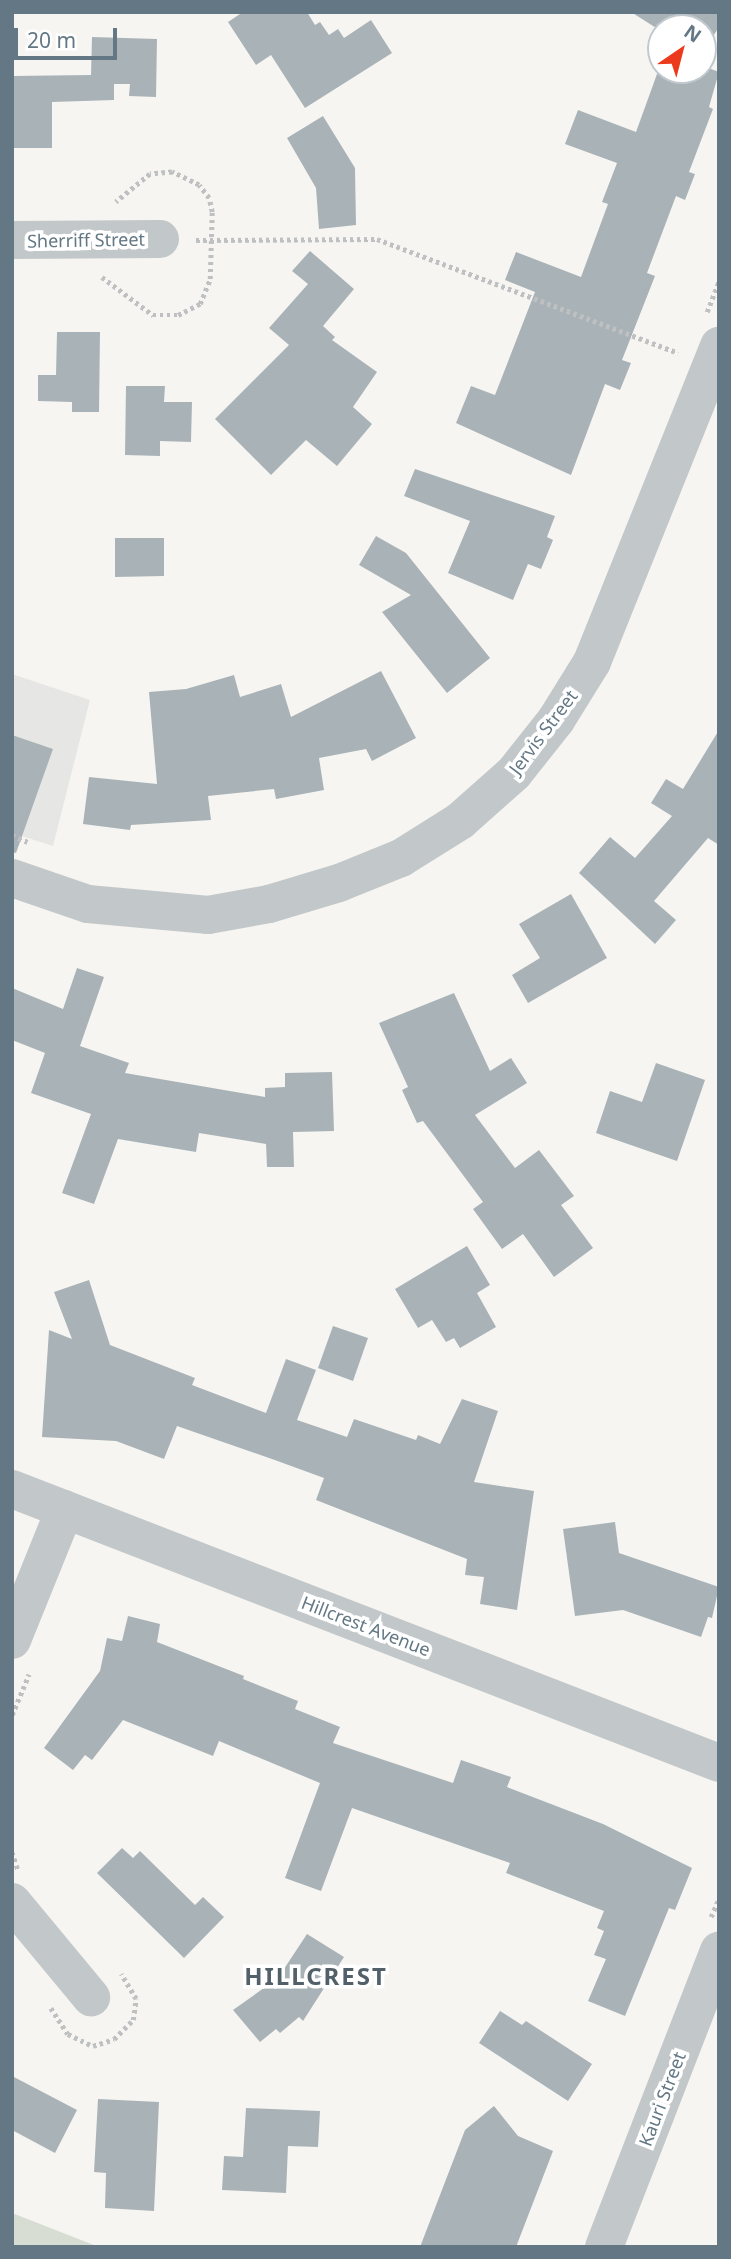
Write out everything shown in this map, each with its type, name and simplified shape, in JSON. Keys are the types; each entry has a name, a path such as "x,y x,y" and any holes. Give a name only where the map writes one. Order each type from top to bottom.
{"street":[{"name":"Sherriff Street","path":"12,240 160,239"},
{"name":"Jervis Street","path":"12,878 88,904 208,915 269,904 339,883 401,858 460,821 514,773 556,720 592,662 715,356"},
{"name":"Hillcrest Avenue","path":"12,1489 719,1763"},
{"path":"12,1640 65,1509"},
{"path":"12,1902 91,1997"},
{"name":"Kauri Street","path":"604,2247 719,1951"}],"path":[{"path":"160,239 377,239 715,356"},
{"path":"96,274 153,315 178,314 200,304 209,279 214,241"},
{"path":"12,835 34,844"}],"shaded area":[{"path":"12,674 90,700 53,846 12,833"},
{"path":"12,2213 99,2247 12,2247"}],"building":[{"path":"243,12 307,12 315,25 320,22 329,35 338,29 344,38 371,20 392,53 305,108 271,55 256,65 228,22"},
{"path":"631,12 719,12 717,30 717,14 647,14 647,22"},
{"path":"92,37 157,39 156,97 129,96 130,84 114,84 114,100 52,102 52,148 14,148 13,76 91,75"},
{"path":"653,84 716,84 709,107 713,109 689,172 695,174 685,200 676,196 647,273 655,276 622,360 631,363 620,390 605,384 571,475 456,423 471,386 495,395 535,292 505,280 516,252 581,277 608,204 602,202 617,163 565,144 578,110 636,132"},
{"path":"323,116 355,168 356,225 319,229 316,188 287,138"},
{"path":"310,251 354,289 323,326 335,337 332,340 377,372 353,407 372,424 337,466 306,440 271,475 215,419 289,345 269,328 308,284 292,271"},
{"path":"57,332 100,332 99,412 72,412 72,402 38,401 38,375 56,375"},
{"path":"126,386 165,386 164,402 192,402 191,442 160,441 160,456 125,455"},
{"path":"415,469 555,516 547,537 553,540 541,569 528,564 513,600 448,573 470,521 404,496"},
{"path":"376,536 406,553 490,658 447,693 382,612 411,595 359,565"},
{"path":"115,538 164,538 164,576 115,577"},
{"path":"381,671 416,738 372,761 366,749 319,758 324,790 276,799 274,789 208,796 211,820 131,825 130,830 83,824 89,777 157,784 149,692 186,689 234,675 240,697 281,684 291,717"},
{"path":"719,730 719,845 708,838 654,901 676,920 655,944 579,873 610,837 635,858 672,816 651,803 666,779 683,789"},
{"path":"12,735 53,749 16,853 12,852"},
{"path":"571,894 607,958 528,1003 512,975 540,958 519,924"},
{"path":"77,968 104,977 80,1046 129,1063 125,1073 265,1097 265,1088 285,1087 285,1073 332,1072 334,1131 293,1132 294,1167 267,1167 266,1144 199,1133 196,1152 118,1139 94,1204 62,1193 91,1114 31,1093 45,1053 12,1040 12,988 63,1009"},
{"path":"454,993 490,1071 511,1058 527,1083 475,1115 515,1168 539,1150 574,1196 561,1205 593,1248 554,1277 523,1234 502,1249 473,1209 483,1202 423,1121 417,1123 402,1090 408,1087 379,1023"},
{"path":"656,1063 705,1080 677,1161 596,1133 610,1091 642,1102"},
{"path":"467,1246 490,1285 477,1293 496,1327 460,1348 454,1338 446,1342 432,1320 418,1328 395,1289"},
{"path":"89,1280 110,1345 195,1378 192,1385 266,1413 286,1359 316,1370 297,1420 347,1437 354,1419 416,1440 418,1435 440,1444 462,1399 498,1411 474,1482 534,1491 517,1610 480,1604 484,1577 465,1575 467,1559 316,1500 324,1478 272,1459 177,1426 164,1459 116,1441 42,1437 49,1330 72,1339 54,1292"},
{"path":"333,1326 368,1338 353,1381 318,1368"},
{"path":"615,1522 619,1553 719,1587 712,1618 708,1617 701,1637 623,1610 575,1616 563,1529"},
{"path":"128,1616 160,1624 157,1642 244,1676 243,1679 298,1701 295,1709 340,1727 333,1743 453,1783 461,1760 511,1777 507,1787 603,1824 692,1868 675,1910 669,1908 625,2016 588,2001 606,1959 594,1955 604,1931 597,1928 604,1911 506,1873 510,1863 352,1808 321,1891 285,1878 320,1783 219,1741 213,1756 123,1720 92,1760 85,1755 73,1770 44,1748 100,1671 107,1638 122,1641"},
{"path":"122,1848 133,1858 140,1851 195,1905 203,1897 224,1917 184,1958 97,1873"},
{"path":"307,1934 344,1957 303,2021 299,2017 280,2033 276,2029 260,2042 233,2010 278,1978"},
{"path":"500,2011 522,2025 526,2021 592,2064 568,2101 479,2043"},
{"path":"12,2076 77,2110 55,2153 12,2130"},
{"path":"98,2099 159,2102 154,2211 105,2208 106,2173 94,2172"},
{"path":"494,2106 518,2136 553,2151 516,2247 420,2247 465,2130"},
{"path":"246,2108 320,2111 318,2147 288,2146 286,2193 222,2190 224,2156 243,2157"}],"district":[{"name":"HILLCREST","path":"316,1976"}]}
